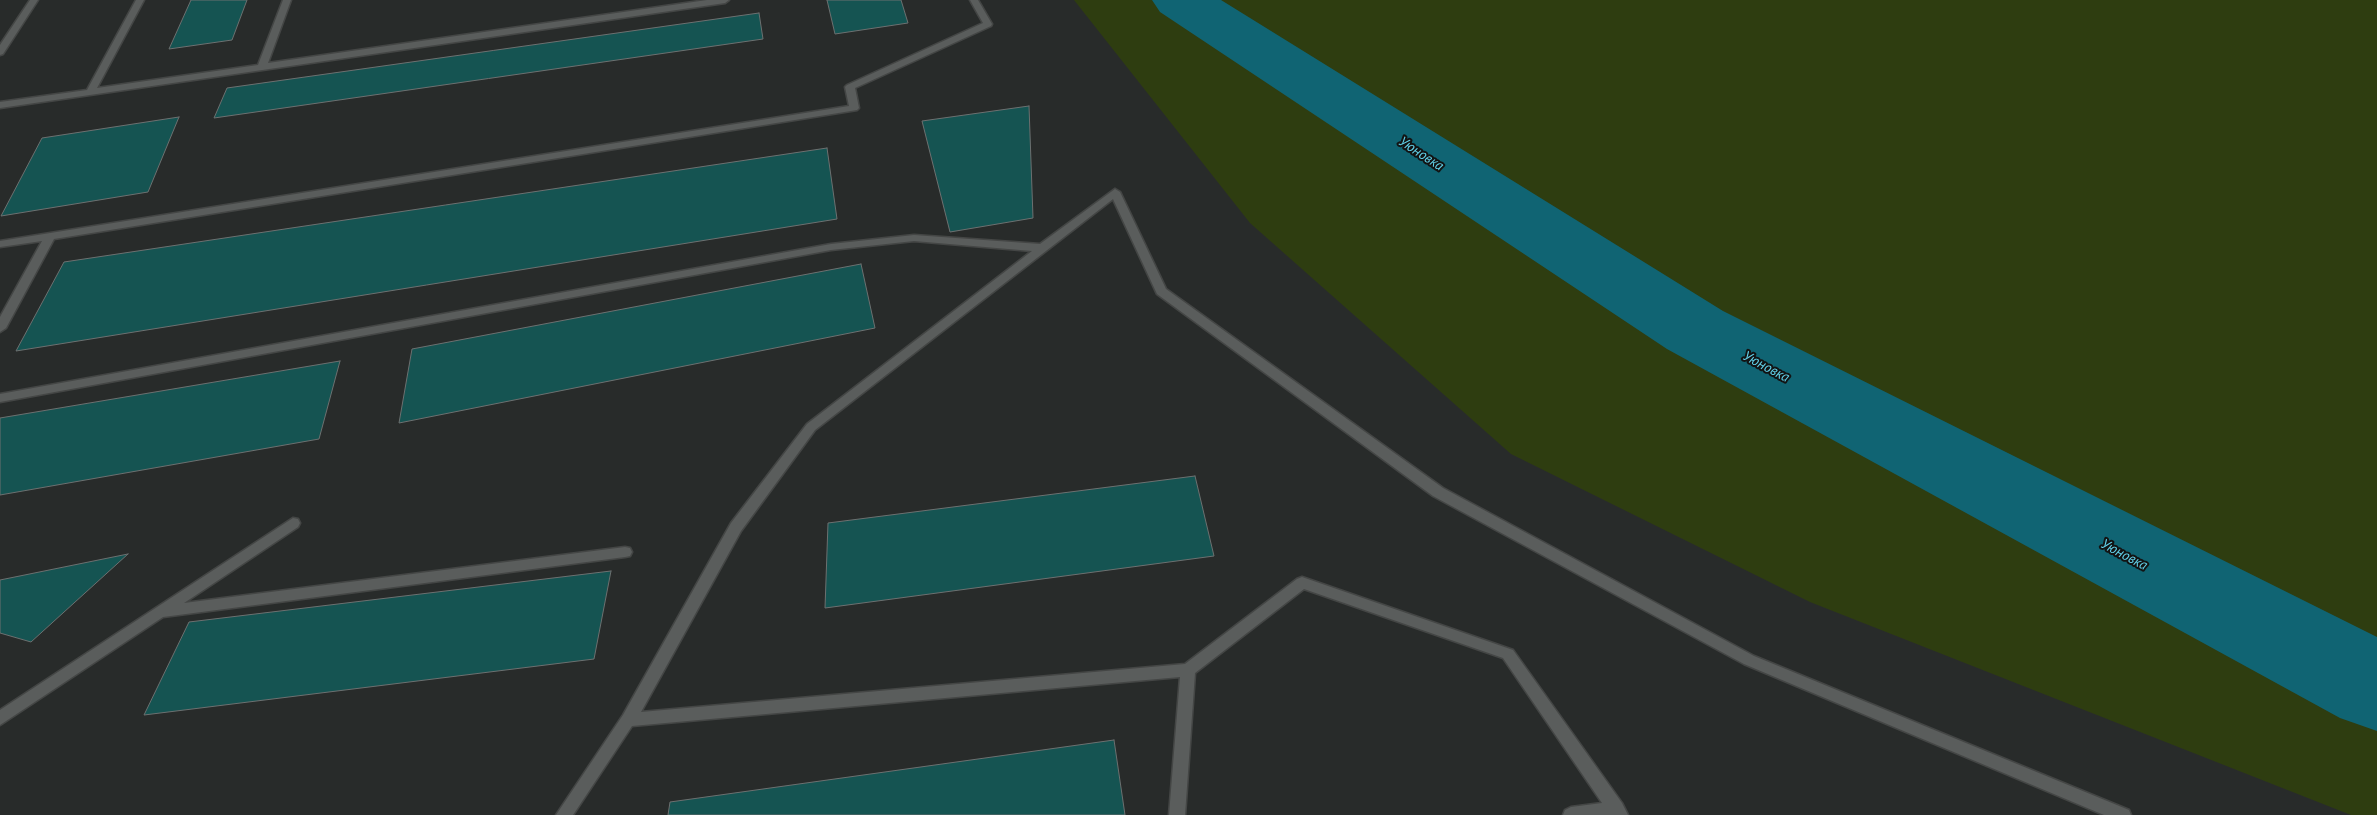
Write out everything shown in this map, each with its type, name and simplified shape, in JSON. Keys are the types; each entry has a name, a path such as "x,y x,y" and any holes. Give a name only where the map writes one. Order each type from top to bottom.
{"main road":[{"path":"0,52 34,0"},
{"path":"91,90 140,0"},
{"path":"262,66 287,0"},
{"path":"0,104 725,0"},
{"path":"0,244 854,108 850,87 988,24 974,0"},
{"path":"564,815 628,720 736,527 811,427 1115,192 1161,290 1438,492 1749,660 2123,815"},
{"path":"0,328 50,236"},
{"path":"0,398 832,247 914,238 1042,248"},
{"path":"0,718 293,523"},
{"path":"159,612 625,552"},
{"path":"628,720 1188,670 1302,583 1508,654 1618,812"},
{"path":"1177,815 1188,670"},
{"path":"1571,815 1618,812"}],"green space":[{"path":"1074,0 2377,0 2377,815 2351,815 1810,602 1511,454 1250,223"}],"building":[{"path":"191,0 247,0 232,40 169,49"},
{"path":"827,0 901,0 908,23 835,34"},
{"path":"759,13 763,39 214,118 227,88"},
{"path":"1029,106 1033,218 950,232 922,121"},
{"path":"179,117 148,192 1,216 42,138"},
{"path":"827,148 837,219 16,351 64,262"},
{"path":"861,264 875,328 399,423 412,349"},
{"path":"340,361 319,439 0,495 0,418"},
{"path":"1195,476 1214,556 825,608 828,523"},
{"path":"128,554 31,642 0,633 0,580"},
{"path":"611,571 594,659 144,715 189,622"},
{"path":"1114,740 1125,815 668,815 670,802"}],"waterway":[{"name":"Уюновка","path":"1181,0 1695,330 2377,687"}]}
